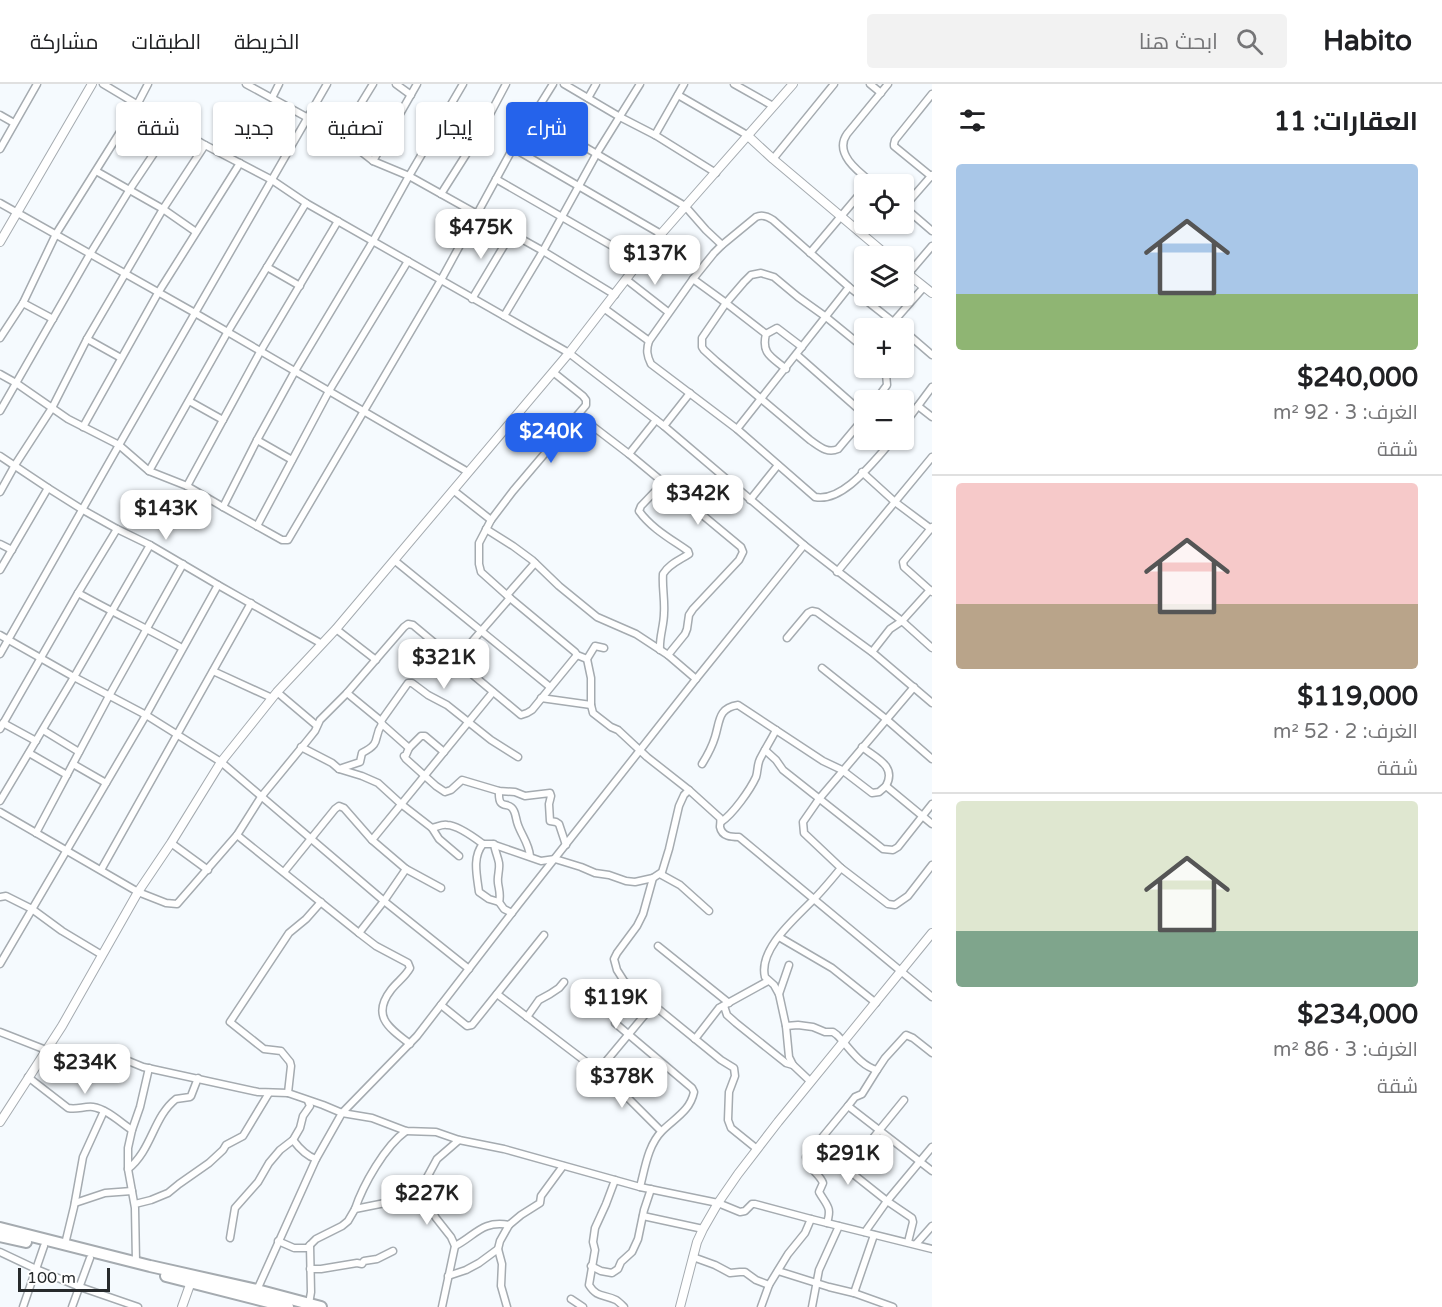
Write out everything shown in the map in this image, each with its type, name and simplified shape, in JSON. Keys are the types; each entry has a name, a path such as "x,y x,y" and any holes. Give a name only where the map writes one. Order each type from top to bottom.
{"highway":[{"path":"0,1228 90,1258 192,1278"},
{"path":"0,1236 136,1262 255,1294 321,1307"},
{"path":"255,1294 288,1307"}],"street":[{"path":"0,149 37,84"},
{"path":"0,242 92,84"},
{"path":"103,84 132,102"},
{"path":"139,102 148,84"},
{"path":"246,84 307,116"},
{"path":"272,98 279,84"},
{"path":"317,102 327,84"},
{"path":"362,102 373,84"},
{"path":"396,84 411,95"},
{"path":"373,161 417,84"},
{"path":"453,102 463,84"},
{"path":"494,107 506,84"},
{"path":"543,102 553,84"},
{"path":"564,84 655,135 716,173"},
{"path":"588,98 596,84"},
{"path":"504,316 597,153 640,84"},
{"path":"655,135 684,84"},
{"path":"734,84 773,106"},
{"path":"0,1122 62,1026 138,892 221,762 275,695 336,629 569,354 661,234 793,84"},
{"path":"773,159 834,84"},
{"path":"870,84 881,93"},
{"path":"861,174 849,163 844,153 844,138 888,84"},
{"path":"914,195 932,176 894,144 932,94"},
{"path":"678,95 747,135 876,246"},
{"path":"0,115 14,123"},
{"path":"0,654 307,119"},
{"path":"0,338 23,303 56,234 116,139"},
{"path":"201,142 272,180 306,203 569,354 664,426 804,545 902,621 932,648"},
{"path":"0,492 52,408 87,339 163,209 205,145"},
{"path":"588,148 685,206 722,245"},
{"path":"0,411 90,254 152,156"},
{"path":"367,156 409,176 543,250 615,295"},
{"path":"223,507 295,371 421,156"},
{"path":"441,194 465,156"},
{"path":"0,375 83,427 119,445 149,471 187,486 282,540 288,540 441,280 508,156"},
{"path":"527,156 661,234"},
{"path":"83,427 158,293 240,164"},
{"path":"96,171 163,209 196,232"},
{"path":"496,178 640,262"},
{"path":"810,253 854,201"},
{"path":"0,203 195,313 468,472"},
{"path":"149,471 227,333 306,203"},
{"path":"883,450 850,485 838,494 823,499 815,497 737,429 651,364 647,351 649,341 693,279 722,245 760,215 773,220 849,287 890,318"},
{"path":"914,215 932,231"},
{"path":"187,486 260,352 338,221"},
{"path":"472,298 511,234"},
{"path":"914,263 932,246"},
{"path":"257,526 329,391 408,261"},
{"path":"267,267 300,286"},
{"path":"854,340 774,277 761,273 751,275 726,303 702,338 702,347 716,362 810,440 829,452 838,449 854,429"},
{"path":"693,279 766,334"},
{"path":"914,279 932,293"},
{"path":"627,280 668,312"},
{"path":"897,318 924,286"},
{"path":"737,429 849,287"},
{"path":"23,303 52,319"},
{"path":"604,309 649,341"},
{"path":"786,369 765,351 763,344 766,334 777,328 802,347"},
{"path":"87,339 121,358"},
{"path":"914,339 932,355"},
{"path":"796,355 854,407"},
{"path":"553,372 583,396 586,405 490,520 479,543 480,567 481,572 509,597 577,655 587,659"},
{"path":"914,411 932,387"},
{"path":"664,426 690,393"},
{"path":"189,401 224,420"},
{"path":"918,406 932,417"},
{"path":"578,415 699,512 741,547 743,552 739,560 688,615 685,634 668,655"},
{"path":"629,454 656,420"},
{"path":"512,421 548,450"},
{"path":"257,440 292,460"},
{"path":"0,456 83,510 150,545 322,644"},
{"path":"837,572 932,457"},
{"path":"750,500 778,465"},
{"path":"862,472 895,502 931,528 903,562 904,567 931,591 902,621 891,628 872,652"},
{"path":"699,512 726,479"},
{"path":"660,650 664,626 663,574 674,563 689,554 688,551 661,533 639,511 663,483"},
{"path":"0,570 48,488"},
{"path":"453,490 490,520"},
{"path":"486,528 535,563 597,617 636,634 668,655 696,679"},
{"path":"36,741 2,726 117,529"},
{"path":"0,543 12,550"},
{"path":"0,801 150,545"},
{"path":"255,1294 316,1159 342,1113 410,1044 804,545"},
{"path":"394,560 550,687"},
{"path":"456,660 535,563"},
{"path":"36,833 183,564"},
{"path":"0,964 146,715 218,585"},
{"path":"78,593 182,648"},
{"path":"101,870 251,603"},
{"path":"787,638 803,618 812,611 817,612 872,652 932,703"},
{"path":"0,812 138,892 177,904 237,835 261,797 315,731 320,720 408,624 413,625 520,715 532,710 577,655"},
{"path":"336,629 376,660"},
{"path":"0,635 146,715 221,762 384,901 469,969"},
{"path":"604,648 595,646 587,659 591,678 593,713 618,730 720,818 720,828 724,834 728,837 739,837 932,997"},
{"path":"822,668 932,759"},
{"path":"213,671 275,695 316,725"},
{"path":"339,770 360,762 362,753 373,747 378,740 378,731 382,723 408,683 412,683 447,705 491,740 518,757"},
{"path":"914,687 819,799 803,822 804,833 841,868 888,904 895,905 908,896 932,865"},
{"path":"372,840 493,692"},
{"path":"347,693 409,748"},
{"path":"541,699 591,705"},
{"path":"702,764 715,737 721,716 728,707 738,705 823,761 842,770 873,793 879,792 886,786 890,776 889,770 886,765 862,747"},
{"path":"43,730 80,752"},
{"path":"721,822 726,819 752,785 758,771 758,763 776,730"},
{"path":"444,752 425,736 421,736 404,756 445,792 451,790 462,780 525,796 550,793 550,821 558,823 566,845"},
{"path":"301,747 333,763 339,770 378,783 432,828 440,839 459,856"},
{"path":"765,750 783,770 883,849 893,850 898,847 932,804"},
{"path":"29,753 67,775"},
{"path":"73,764 106,783"},
{"path":"886,786 932,824"},
{"path":"512,913 504,909 499,902 479,892 476,863 479,849 483,844 494,844 541,861 555,859 626,881 635,882 653,878 660,874 665,865 679,806 689,790"},
{"path":"499,791 501,804 513,808 516,822 530,856"},
{"path":"284,872 339,806 350,813 372,840 406,869 441,888"},
{"path":"432,828 446,824 454,826 483,844"},
{"path":"237,835 376,946 408,963 410,968 406,976 391,990 381,1010 382,1016 393,1032 410,1044"},
{"path":"171,843 208,870"},
{"path":"494,844 499,866 499,902"},
{"path":"811,1082 793,1065 789,1057 786,1026 779,994 774,985 765,977 763,967 779,937 841,868"},
{"path":"359,933 406,869"},
{"path":"926,873 932,878"},
{"path":"660,874 680,885 709,911"},
{"path":"653,878 643,914 614,959 617,970 624,981 734,1068 735,1076 729,1092 728,1120 731,1128 757,1149"},
{"path":"0,897 6,896 32,909 62,931 102,955"},
{"path":"288,1093 291,1066 286,1057 281,1051 264,1049 230,1022 290,933 321,902"},
{"path":"681,1307 693,1257 703,1229 718,1203 757,1149 932,933"},
{"path":"441,1005 467,1026 472,1025 544,935"},
{"path":"779,937 832,968 876,1003"},
{"path":"658,946 726,1004 727,1015 736,1023 786,1063 793,1065"},
{"path":"779,994 789,965"},
{"path":"695,1039 715,1012 768,981"},
{"path":"527,1017 539,1000 564,982"},
{"path":"496,994 598,1071 662,1131"},
{"path":"598,1071 653,1005"},
{"path":"615,1023 694,1092 689,1105 662,1131 649,1152 640,1187"},
{"path":"786,1026 798,1025 833,1032 863,1063 877,1070"},
{"path":"0,1032 46,1050 103,1054 149,1068 258,1092 288,1093 342,1113 372,1118 406,1131 436,1132 640,1187 718,1203 742,1212 755,1203 932,1249"},
{"path":"827,1223 830,1212 819,1192 824,1184 805,1160 806,1157 855,1097 862,1094 885,1059 906,1035 932,1053"},
{"path":"136,1262 135,1204 128,1169 128,1148 149,1068"},
{"path":"28,1077 68,1108 76,1110 91,1107 104,1111 132,1130"},
{"path":"128,1169 140,1157 162,1113 176,1099 190,1097 198,1078"},
{"path":"135,1204 168,1193 209,1163 226,1145 243,1136 269,1093"},
{"path":"904,1100 848,1170 912,1218 914,1222 908,1242"},
{"path":"230,1238 235,1208 258,1182 280,1150 293,1140 310,1106 308,1101"},
{"path":"848,1106 932,1171"},
{"path":"23,1307 36,1269 55,1245 75,1203 83,1157 104,1111"},
{"path":"278,1241 298,1249 307,1248 316,1239 348,1221 384,1155 397,1137 406,1131"},
{"path":"293,1140 303,1152 316,1159"},
{"path":"442,1307 455,1246 421,1193 437,1159 459,1140"},
{"path":"866,1232 887,1201 932,1147"},
{"path":"507,1307 501,1286 502,1264 498,1249 500,1241 509,1225 540,1203 542,1196 563,1166"},
{"path":"615,1180 595,1228 593,1242 595,1250 589,1285 599,1295 616,1300 624,1307"},
{"path":"591,1266 609,1273 615,1272 621,1262 632,1252 638,1239 651,1189"},
{"path":"75,1203 105,1193 132,1191"},
{"path":"355,1209 400,1200 421,1193"},
{"path":"643,1216 703,1229"},
{"path":"761,1307 769,1285 788,1254 805,1233 811,1219"},
{"path":"455,1246 487,1226 509,1225"},
{"path":"812,1307 819,1270 839,1226"},
{"path":"916,1244 932,1226"},
{"path":"854,1293 874,1235"},
{"path":"309,1305 310,1245"},
{"path":"448,1276 479,1263 498,1249"},
{"path":"310,1269 362,1264 364,1261 377,1259 393,1251"},
{"path":"0,1252 124,1305 138,1307"},
{"path":"693,1257 730,1273 745,1272 769,1285"},
{"path":"72,1307 90,1258"},
{"path":"778,1271 893,1307"},
{"path":"182,1307 192,1278"},
{"path":"572,1299 583,1307"}]}
